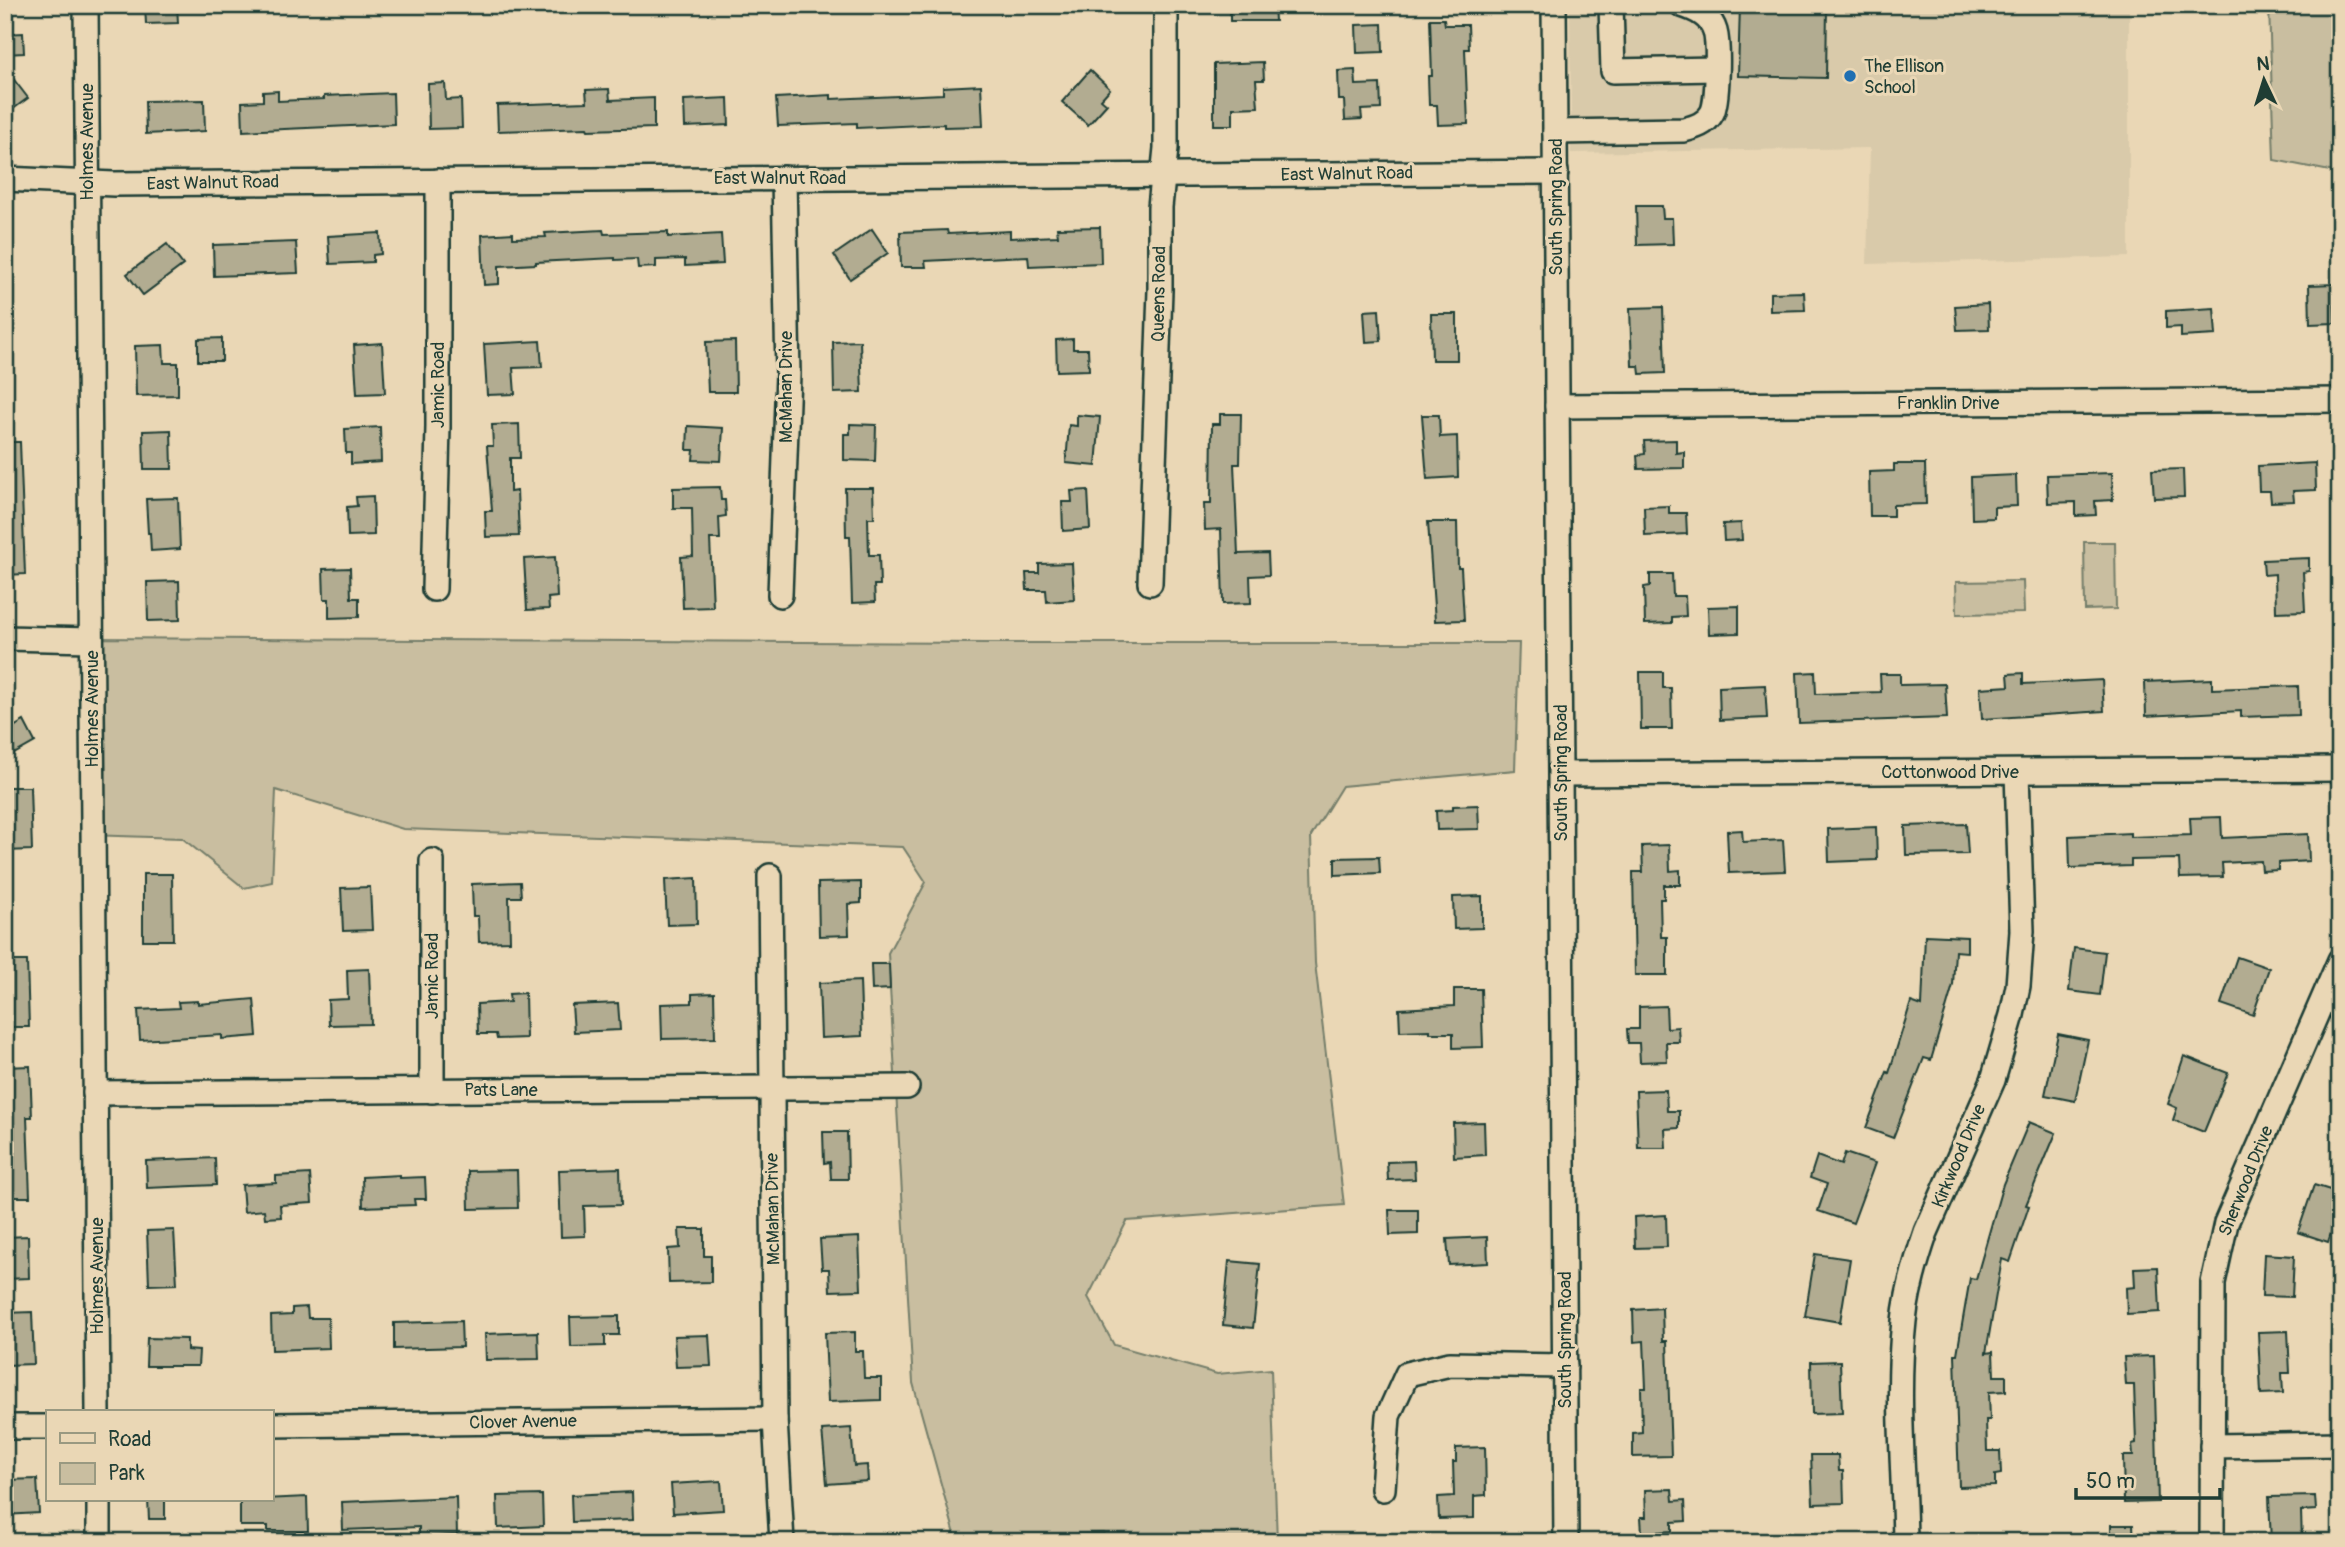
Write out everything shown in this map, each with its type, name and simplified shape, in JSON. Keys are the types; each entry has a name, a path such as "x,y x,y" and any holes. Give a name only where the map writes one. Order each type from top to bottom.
{"street":[{"name":"Holmes Avenue","path":"86,5 98,1410"},
{"name":"Queens Road","path":"1150,583 1160,290 1160,207 1166,148 1166,5"},
{"name":"South Spring Road","path":"1554,5 1566,1542"},
{"path":"1611,5 1613,71 1716,69"},
{"path":"1555,132 1684,130 1700,125 1711,115 1717,98 1715,31 1707,18 1695,9 1682,5"},
{"name":"East Walnut Road","path":"5,179 87,183 1556,172"},
{"name":"McMahan Drive","path":"780,595 788,374 784,178"},
{"name":"Jamic Road","path":"434,589 438,427 438,181"},
{"name":"Franklin Drive","path":"1557,406 2340,400"},
{"path":"5,638 91,640"},
{"name":"Cottonwood Drive","path":"1561,774 2340,769"},
{"name":"Kirkwood Drive","path":"1905,1542 1902,1385 1905,1317 1917,1258 1993,1080 2018,986 2022,931 2017,772"},
{"name":"Jamic Road","path":"432,862 432,1091"},
{"name":"McMahan Drive","path":"770,876 775,1419 782,1542"},
{"name":"Sherwood Drive","path":"2212,1542 2213,1283 2226,1223 2340,960"},
{"name":"Pats Lane","path":"95,1093 907,1087"},
{"path":"1383,1489 1388,1416 1407,1374 1450,1364 1565,1366"},
{"name":"Clover Avenue","path":"273,1424 775,1419"},
{"path":"5,1427 46,1427"},
{"path":"2212,1446 2340,1444"},
{"path":"99,1502 99,1542"}],"shaded area":[{"name":"The Ellison School","path":"1570,5 2129,5 2129,257 1867,264 1870,148 1571,153"}],"green space":[{"path":"2269,5 2340,5 2340,173 2274,160"},
{"path":"2084,542 2115,542 2116,609 2085,610"},
{"path":"2023,581 2024,613 1957,614 1956,582"},
{"path":"87,638 1519,643 1515,770 1342,786 1311,836 1315,963 1344,1205 1127,1221 1088,1297 1114,1345 1217,1374 1271,1369 1277,1542 1108,1542 1103,1533 956,1538 913,1383 888,953 926,882 903,847 403,829 276,790 272,882 244,888 182,838 87,835"}],"building":[{"path":"145,5 177,5 178,23 146,24"},
{"path":"1230,5 1274,5 1275,21 1230,21"},
{"path":"1740,5 1827,5 1826,78 1738,76"},
{"path":"1430,19 1444,19 1445,25 1468,25 1469,49 1465,49 1468,124 1438,125 1437,105 1429,105 1428,76 1432,76"},
{"path":"1382,24 1383,52 1357,53 1356,25"},
{"path":"23,33 24,53 5,54 5,34"},
{"path":"1263,62 1264,80 1256,80 1258,107 1233,108 1233,125 1214,125 1214,64"},
{"path":"5,68 28,98 5,115"},
{"path":"1090,70 1110,89 1101,99 1107,104 1088,125 1062,102"},
{"path":"1355,70 1356,85 1380,84 1381,109 1361,110 1362,119 1345,120 1344,100 1339,100 1338,71"},
{"path":"445,83 446,100 461,99 462,128 429,129 428,84"},
{"path":"981,85 983,126 944,127 944,124 857,128 857,123 778,126 776,98 831,95 831,99 943,94 943,87"},
{"path":"609,89 610,100 654,98 654,128 498,131 497,105 587,102 586,90"},
{"path":"278,91 278,101 393,93 394,124 243,131 242,102 263,101 263,92"},
{"path":"728,98 729,125 685,127 684,100"},
{"path":"204,100 205,131 146,134 145,101"},
{"path":"1636,206 1662,206 1663,218 1672,218 1673,244 1637,245"},
{"path":"1100,227 1101,263 1029,266 1028,256 925,261 926,267 901,267 900,232 947,230 948,234 1010,231 1010,238 1058,236 1057,228"},
{"path":"872,229 888,253 850,279 834,255"},
{"path":"603,230 604,234 668,232 668,237 721,234 723,264 685,266 685,259 656,260 656,267 638,268 637,259 536,262 499,266 499,284 484,285 482,235 513,233 513,238 546,237 545,233"},
{"path":"380,233 381,254 373,255 373,262 330,264 328,236"},
{"path":"296,242 298,273 214,276 213,245"},
{"path":"167,244 183,265 143,295 127,274"},
{"path":"2334,284 2335,323 2310,324 2309,285"},
{"path":"1804,292 1805,310 1770,311 1770,293"},
{"path":"1988,304 1989,329 1957,330 1955,306"},
{"path":"1663,307 1665,373 1640,374 1639,366 1632,366 1630,308"},
{"path":"2214,308 2216,335 2181,337 2181,327 2166,328 2166,311"},
{"path":"1379,310 1381,341 1366,342 1364,311"},
{"path":"1431,314 1457,314 1457,360 1432,360"},
{"path":"222,338 222,361 198,361 198,339"},
{"path":"1073,339 1073,349 1088,349 1089,370 1057,371 1056,340"},
{"path":"540,341 542,367 513,368 515,394 487,395 484,344"},
{"path":"735,341 736,392 708,392 706,342"},
{"path":"860,341 862,392 834,393 833,342"},
{"path":"382,343 385,393 357,394 354,345"},
{"path":"163,345 164,363 178,363 178,395 136,396 135,346"},
{"path":"1220,414 1241,414 1240,464 1234,464 1238,554 1268,553 1269,575 1250,576 1251,603 1223,604 1221,529 1205,530 1204,504 1211,504 1212,424 1220,424"},
{"path":"1077,415 1100,417 1096,466 1066,463 1069,425 1077,426"},
{"path":"1422,415 1439,415 1440,437 1457,436 1458,477 1427,479"},
{"path":"519,424 520,458 510,458 510,492 517,491 519,536 486,537 485,511 492,511 487,446 493,446 492,425"},
{"path":"850,424 876,425 875,461 844,460 844,434 850,434"},
{"path":"688,426 723,428 721,461 693,460 694,450 687,450"},
{"path":"380,427 381,462 351,464 351,453 346,453 345,429"},
{"path":"171,430 172,469 144,469 143,431"},
{"path":"1676,440 1676,453 1684,452 1684,468 1638,469 1637,455 1645,454 1644,441"},
{"path":"5,442 20,442 25,574 5,575"},
{"path":"2315,463 2316,490 2293,491 2294,501 2271,502 2270,491 2259,491 2258,466"},
{"path":"1894,464 1925,464 1926,504 1893,505 1893,516 1870,516 1869,472 1894,471"},
{"path":"2183,469 2184,497 2154,498 2152,470"},
{"path":"2112,473 2113,500 2095,501 2096,515 2076,516 2076,502 2048,503 2047,475"},
{"path":"2016,475 2017,506 1994,507 1994,518 1972,519 1971,477"},
{"path":"720,487 721,500 725,500 726,516 719,517 720,539 710,539 713,607 683,608 681,557 693,556 692,508 673,508 673,488"},
{"path":"845,488 873,488 874,518 868,518 869,555 879,555 880,585 874,585 875,602 852,603"},
{"path":"1088,490 1090,529 1063,531 1062,502 1072,502 1071,491"},
{"path":"373,496 374,535 348,536 347,507 357,506 356,497"},
{"path":"178,498 180,549 151,551 146,499"},
{"path":"1669,506 1669,513 1686,513 1687,534 1645,536 1644,507"},
{"path":"1428,522 1457,522 1458,568 1461,568 1464,620 1435,621"},
{"path":"1741,523 1742,540 1724,541 1723,524"},
{"path":"555,557 557,597 548,598 549,609 527,610 524,559"},
{"path":"2309,558 2309,571 2303,572 2305,611 2276,612 2275,574 2264,575 2263,560"},
{"path":"1072,563 1074,600 1047,602 1046,590 1027,590 1026,573 1039,573 1039,564"},
{"path":"350,568 351,598 359,598 359,617 329,618 329,599 324,599 323,569"},
{"path":"1650,574 1672,574 1673,596 1685,596 1686,616 1672,617 1672,623 1645,624 1644,587 1650,586"},
{"path":"179,581 180,620 148,621 147,582"},
{"path":"1739,606 1739,633 1709,634 1708,607"},
{"path":"1640,672 1663,672 1663,688 1671,688 1672,729 1641,729"},
{"path":"1815,672 1816,694 1881,692 1880,674 1900,674 1900,685 1945,684 1947,718 1799,723 1797,673"},
{"path":"2023,673 2023,684 2102,680 2104,711 1982,719 1980,688 2009,686 2008,674"},
{"path":"2212,679 2212,689 2298,686 2299,715 2241,717 2241,711 2146,716 2145,682"},
{"path":"1765,685 1767,718 1720,720 1719,687"},
{"path":"24,721 35,742 5,759 5,732"},
{"path":"5,787 30,787 32,850 5,851"},
{"path":"1478,805 1479,829 1437,830 1436,811 1453,810 1453,806"},
{"path":"2221,817 2222,838 2308,834 2309,861 2278,863 2278,870 2262,871 2261,861 2222,863 2223,877 2180,878 2179,859 2131,860 2131,866 2070,868 2069,836 2130,833 2130,837 2191,835 2190,818"},
{"path":"1966,824 1968,854 1906,855 1905,826"},
{"path":"1876,827 1877,860 1829,862 1828,829"},
{"path":"1742,830 1743,842 1783,840 1785,871 1729,873 1727,831"},
{"path":"1669,845 1670,871 1680,870 1680,885 1664,885 1664,899 1660,899 1661,937 1667,937 1667,975 1635,975 1633,872 1643,872 1642,846"},
{"path":"1379,857 1380,873 1335,875 1335,858"},
{"path":"143,874 172,874 173,940 143,940"},
{"path":"696,878 697,924 667,925 665,880"},
{"path":"520,882 521,897 509,897 510,941 479,942 478,916 473,916 472,884"},
{"path":"861,882 861,903 848,904 849,935 819,936 818,883"},
{"path":"370,887 372,930 343,931 341,888"},
{"path":"1482,896 1482,928 1454,929 1453,897"},
{"path":"1925,935 1967,937 1967,952 1955,951 1953,985 1931,1060 1924,1058 1893,1138 1866,1128 1887,1072 1889,1073 1911,1002 1922,1006"},
{"path":"2074,948 2105,952 2100,995 2069,991"},
{"path":"2237,957 2269,968 2253,1015 2221,1004"},
{"path":"5,961 27,961 29,1027 5,1027"},
{"path":"871,964 889,964 890,989 872,990"},
{"path":"369,969 371,1024 329,1025 328,1000 348,999 347,970"},
{"path":"860,981 862,1036 821,1038 819,983"},
{"path":"1454,989 1481,989 1483,1047 1453,1048 1453,1033 1430,1033 1430,1030 1400,1031 1399,1009 1454,1006"},
{"path":"525,993 526,1038 497,1039 496,1034 478,1034 477,1004 510,1002 509,994"},
{"path":"714,993 715,1038 662,1039 661,1004 692,1003 692,994"},
{"path":"254,999 257,1036 222,1039 222,1035 140,1040 138,1010 179,1008 178,1002 198,1001 198,1004"},
{"path":"618,1003 620,1030 574,1032 572,1005"},
{"path":"1666,1006 1667,1028 1678,1027 1679,1042 1666,1042 1667,1061 1640,1062 1639,1043 1628,1043 1627,1029 1639,1029 1639,1007"},
{"path":"2058,1034 2088,1040 2075,1101 2045,1095"},
{"path":"2184,1056 2228,1073 2204,1132 2173,1120 2177,1108 2168,1104"},
{"path":"30,1066 32,1117 27,1117 30,1197 5,1197 5,1067"},
{"path":"1666,1090 1667,1111 1679,1111 1679,1128 1665,1129 1666,1148 1638,1148 1636,1091"},
{"path":"1484,1122 1485,1155 1454,1157 1453,1123"},
{"path":"2029,1122 2056,1133 2026,1205 2029,1206 2010,1262 2002,1259 1986,1353 1993,1352 1994,1376 2006,1376 2006,1391 1989,1392 1990,1420 1986,1420 1987,1451 2000,1451 2001,1474 1995,1475 1995,1486 1959,1487 1955,1354 1970,1278 1976,1279 2003,1184"},
{"path":"823,1132 847,1132 848,1179 831,1179 830,1162 824,1163"},
{"path":"1845,1153 1875,1163 1853,1223 1818,1211 1827,1184 1810,1178 1817,1156 1841,1165"},
{"path":"215,1158 216,1185 147,1188 146,1161"},
{"path":"1414,1161 1415,1179 1388,1180 1387,1162"},
{"path":"620,1168 621,1205 584,1206 585,1236 561,1237 559,1170"},
{"path":"517,1170 518,1208 469,1209 468,1171"},
{"path":"310,1174 312,1203 280,1205 281,1217 265,1218 264,1210 244,1212 242,1185 276,1183 276,1176"},
{"path":"400,1175 400,1178 425,1177 426,1199 414,1199 415,1205 363,1207 362,1177"},
{"path":"2314,1185 2340,1193 2340,1207 2328,1242 2298,1232"},
{"path":"1389,1210 1418,1210 1418,1234 1390,1235"},
{"path":"1666,1215 1667,1247 1635,1248 1634,1217"},
{"path":"679,1229 704,1229 704,1256 711,1256 711,1282 669,1283 668,1249 680,1248"},
{"path":"174,1230 177,1284 149,1285 147,1231"},
{"path":"28,1236 29,1278 5,1279 5,1237"},
{"path":"859,1237 861,1290 830,1291 829,1269 822,1269 820,1239"},
{"path":"1487,1237 1488,1263 1449,1265 1447,1239"},
{"path":"1815,1254 1850,1259 1840,1322 1805,1316"},
{"path":"2264,1254 2294,1256 2292,1297 2262,1296"},
{"path":"1229,1261 1260,1264 1253,1328 1223,1325"},
{"path":"2158,1267 2160,1312 2127,1314 2126,1288 2135,1287 2134,1268"},
{"path":"307,1307 308,1318 328,1318 329,1348 272,1350 271,1316 292,1315 292,1308"},
{"path":"1662,1308 1663,1341 1667,1341 1671,1456 1633,1457 1633,1433 1642,1432 1641,1388 1646,1388 1644,1341 1634,1342 1633,1310"},
{"path":"32,1312 34,1364 5,1365 5,1313"},
{"path":"619,1316 619,1335 605,1335 605,1346 571,1347 570,1317"},
{"path":"461,1321 462,1347 394,1349 394,1323"},
{"path":"2288,1331 2290,1373 2282,1373 2283,1393 2261,1394 2258,1332"},
{"path":"538,1332 539,1359 486,1360 485,1334"},
{"path":"855,1332 855,1351 863,1351 864,1378 881,1378 881,1400 828,1402 825,1333"},
{"path":"709,1335 711,1366 676,1367 674,1336"},
{"path":"147,1338 187,1339 187,1350 199,1351 198,1366 146,1366"},
{"path":"2154,1356 2158,1502 2124,1503 2123,1456 2133,1456 2132,1444 2136,1443 2134,1385 2126,1385 2124,1357"},
{"path":"1840,1361 1842,1413 1812,1414 1811,1362"},
{"path":"851,1428 854,1466 867,1465 868,1481 827,1484 822,1430"},
{"path":"1485,1447 1486,1495 1474,1496 1474,1518 1439,1519 1438,1497 1454,1496 1453,1462 1456,1462 1456,1448"},
{"path":"1811,1455 1838,1455 1839,1471 1843,1471 1844,1503 1813,1504"},
{"path":"37,1479 39,1513 5,1515 5,1480"},
{"path":"721,1481 723,1510 673,1513 671,1484"},
{"path":"1672,1489 1673,1501 1685,1500 1686,1521 1672,1522 1672,1531 1642,1533 1641,1517 1646,1517 1645,1490"},
{"path":"632,1492 633,1520 572,1522 571,1495"},
{"path":"542,1495 543,1526 498,1528 497,1496"},
{"path":"2315,1496 2316,1510 2301,1511 2302,1542 2271,1542 2269,1497"},
{"path":"307,1497 308,1531 268,1531 268,1526 240,1526 240,1502 273,1502 273,1499"},
{"path":"456,1497 457,1535 419,1537 419,1527 343,1530 342,1502"},
{"path":"148,1502 165,1502 165,1519 149,1519"},
{"path":"2111,1525 2133,1525 2134,1542 2111,1542"}],"place":[{"name":"The Ellison School","path":"1850,76"}]}
